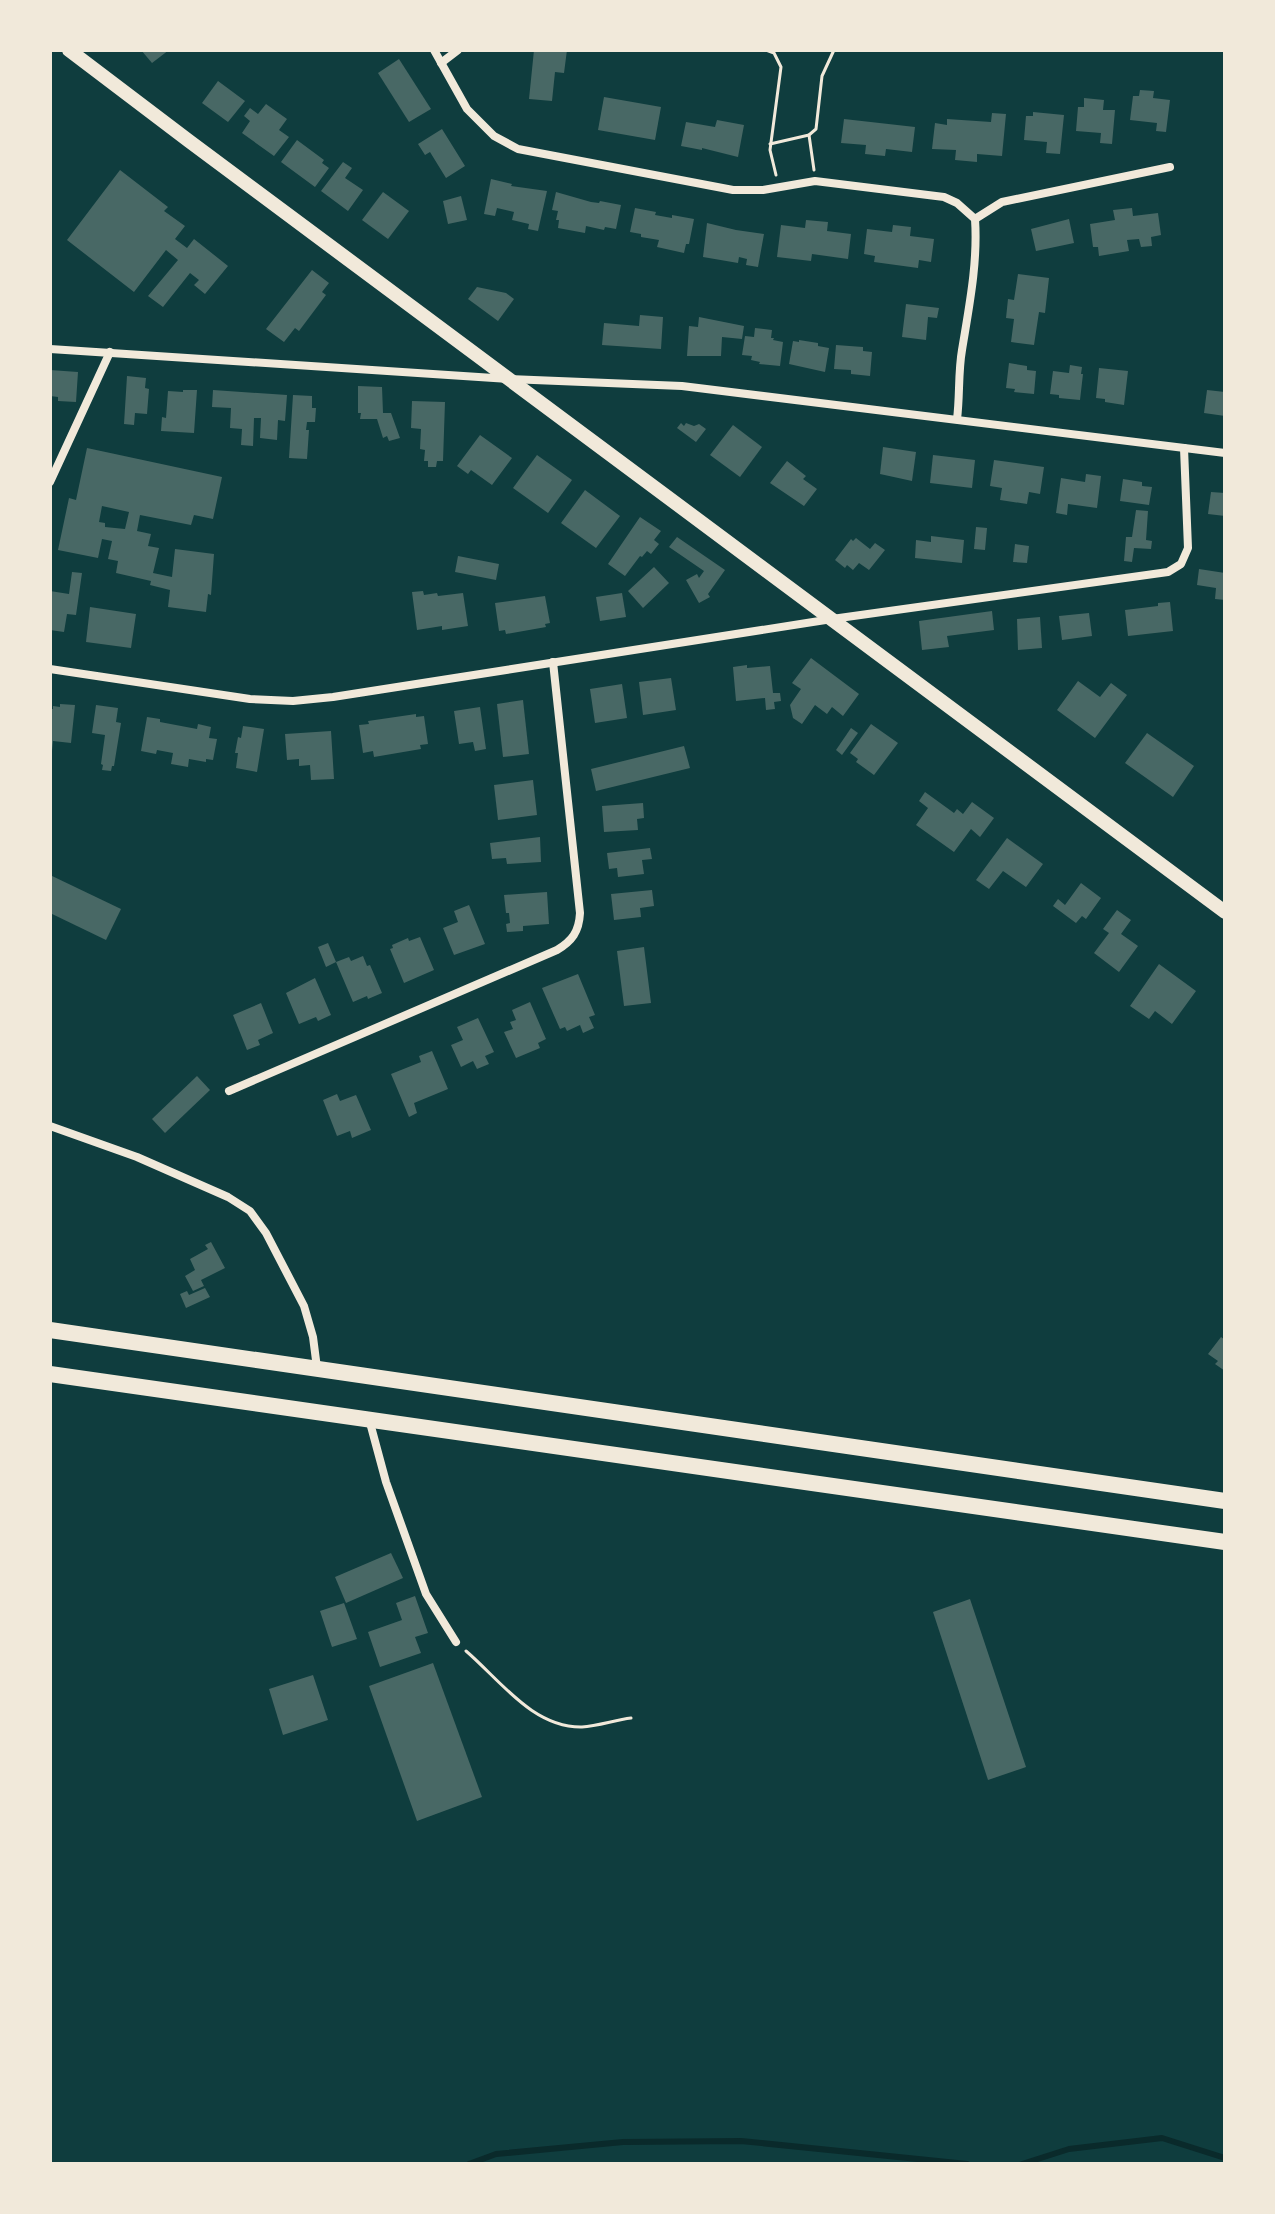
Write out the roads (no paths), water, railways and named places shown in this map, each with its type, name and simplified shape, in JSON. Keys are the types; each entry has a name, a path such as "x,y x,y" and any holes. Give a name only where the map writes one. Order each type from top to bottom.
{"main road":[{"path":"50,1330 1225,1501"},
{"path":"50,1374 1225,1542"}],"street":[{"path":"70,50 1225,912"},
{"path":"434,50 467,109 494,136 518,149 733,190 763,190 815,181 944,197 957,203 975,219 977,243 959,379 961,389 957,419"},
{"path":"441,63 458,50"},
{"path":"975,219 1002,202 1170,167"},
{"path":"50,349 509,379 682,386 1225,453"},
{"path":"50,482 110,352"},
{"path":"50,669 250,699 293,701 832,619 1168,572 1181,564 1188,548 1184,448"},
{"path":"229,1091 557,950 574,937 580,913 553,662"},
{"path":"50,1126 137,1157 228,1197 250,1211 266,1233 304,1306 313,1337 317,1369"},
{"path":"368,1418 386,1482 426,1594 456,1642"}],"waterway":[{"path":"1022,2164 1069,2149 1162,2138 1225,2158"},
{"path":"469,2164 496,2154 623,2142 741,2141 967,2164"}]}
